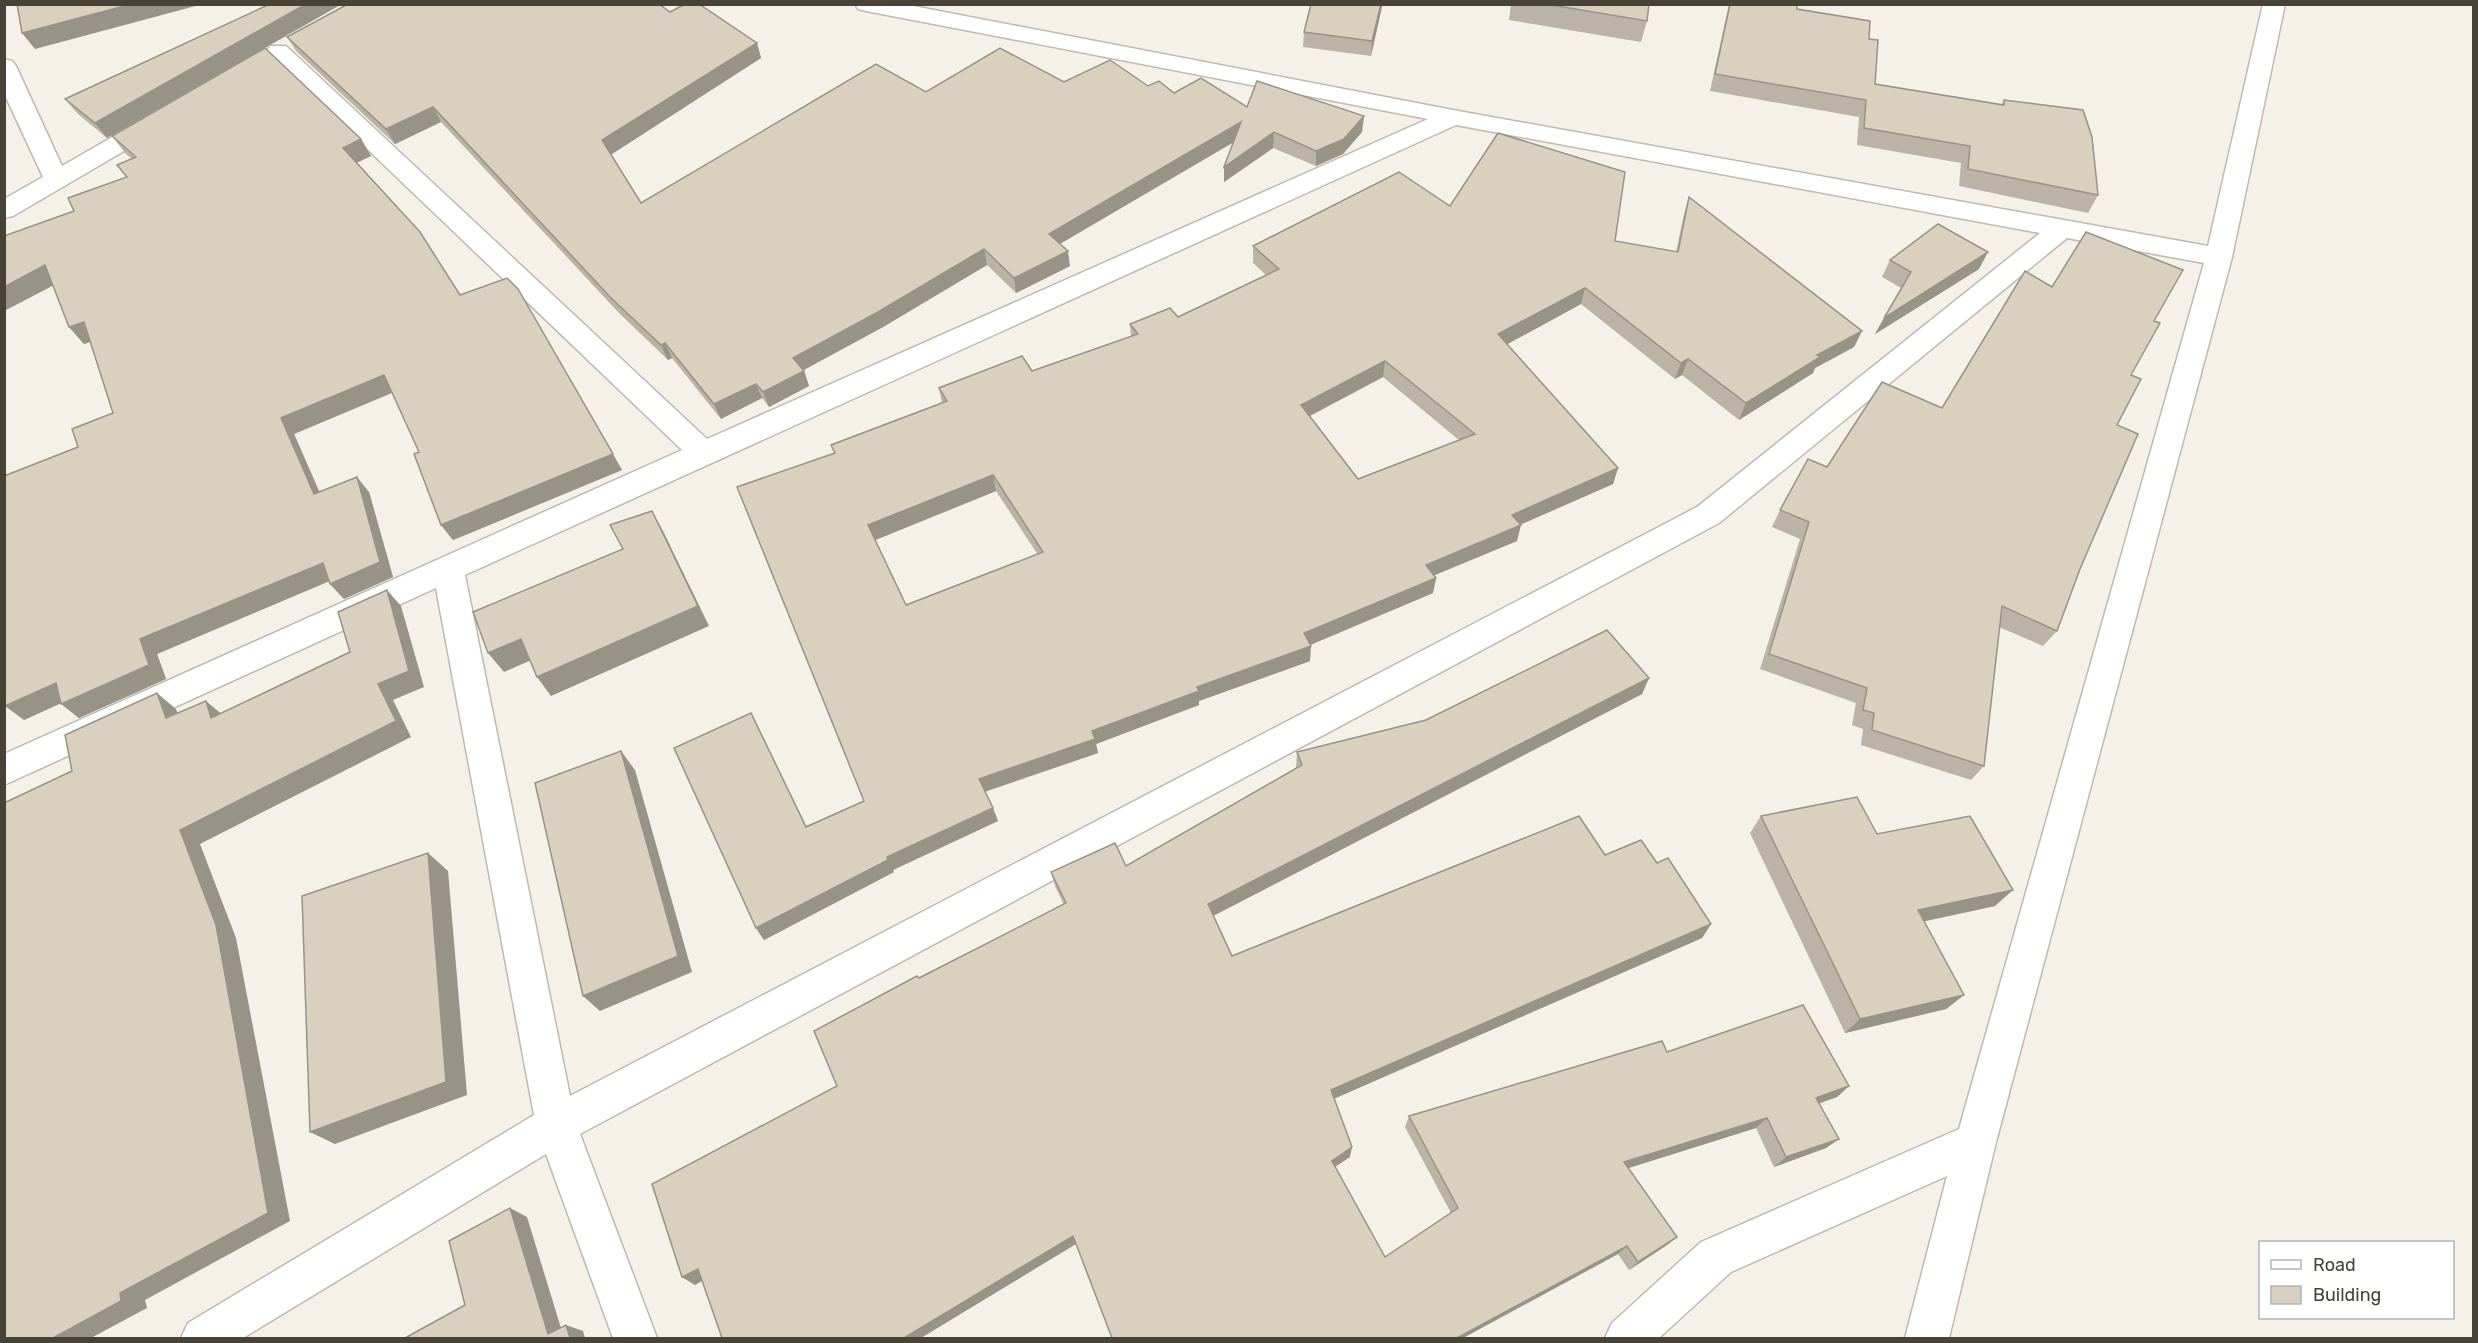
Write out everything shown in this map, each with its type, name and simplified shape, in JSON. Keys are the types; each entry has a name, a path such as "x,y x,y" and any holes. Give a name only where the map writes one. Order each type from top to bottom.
{"street":[{"path":"866,4 1453,117 2219,257"},
{"path":"1926,1338 1976,1142 2219,257 2274,4"},
{"path":"278,52 703,453"},
{"path":"4,66 56,179"},
{"path":"4,210 177,110"},
{"path":"4,770 703,453 1453,117"},
{"path":"203,1338 556,1125 1708,515 2064,227"},
{"path":"448,569 556,1125 635,1338"},
{"path":"1627,1338 1716,1257 1976,1142"}],"building":[{"path":"17,4 132,4 22,33"},
{"path":"270,4 306,4 95,123 65,99"},
{"path":"348,4 659,4 670,12 685,4 699,4 757,43 602,140 641,203 876,64 926,92 1000,48 1064,82 1110,60 1148,86 1159,81 1174,93 1201,78 1247,107 1257,81 1364,116 1344,139 1316,151 1274,132 1224,167 1241,122 1049,234 1068,251 1014,278 984,249 878,312 793,358 804,371 763,392 756,384 714,404 665,343 661,345 611,298 433,107 386,129 287,37"},
{"path":"1311,4 1381,4 1372,41 1304,32"},
{"path":"1545,4 1649,4 1647,21"},
{"path":"1730,4 1797,4 1797,9 1870,21 1869,39 1878,40 1875,84 2004,105 2004,100 2083,110 2092,137 2098,195 1968,169 1970,146 1864,128 1866,100 1715,74"},
{"path":"265,48 361,139 343,148 420,232 460,295 507,278 518,289 613,454 441,525 414,454 419,452 384,375 281,418 314,494 357,477 380,562 330,584 323,563 140,639 149,665 61,704 56,683 5,706 4,476 78,447 72,429 113,413 84,322 69,327 45,265 4,287 4,236 74,211 68,198 127,177 117,165 136,157 112,136"},
{"path":"1498,133 1625,172 1615,241 1678,252 1689,197 1862,331 1817,355 1820,357 1746,403 1688,359 1681,363 1585,288 1498,334 1618,468 1512,515 1521,525 1426,565 1436,578 1304,633 1311,646 1197,687 1199,691 1092,731 1095,739 979,779 993,808 887,857 888,860 756,928 674,748 751,713 806,827 864,801 737,487 835,453 831,445 947,401 939,388 1022,356 1032,371 1138,334 1130,324 1170,308 1178,317 1279,269 1253,246 1399,172 1450,206","holes":["1385,361 1475,434 1358,479 1301,405","993,475 1043,552 906,605 868,525"]},
{"path":"1938,224 1988,252 1884,318 1911,272 1890,260"},
{"path":"2086,232 2183,270 2154,321 2160,323 2131,375 2141,379 2117,425 2138,434 2080,569 2057,631 2002,606 1984,766 1872,730 1874,713 1863,710 1867,688 1769,654 1809,522 1780,510 1808,459 1827,467 1882,382 1942,408 2025,271 2052,287"},
{"path":"652,511 698,606 537,677 521,639 488,653 473,612 623,549 610,525"},
{"path":"387,590 409,671 378,684 396,721 180,830 216,925 268,1213 120,1293 121,1301 53,1338 4,1338 4,803 72,771 65,735 157,693 166,718 206,701 211,718 350,652 338,612"},
{"path":"1607,630 1649,678 1208,904 1232,956 1579,816 1605,855 1641,840 1657,863 1668,858 1711,924 1331,1090 1352,1147 1332,1161 1385,1257 1458,1208 1409,1116 1662,1041 1667,1052 1803,1005 1849,1086 1816,1098 1839,1139 1786,1157 1767,1118 1624,1162 1677,1237 1638,1262 1627,1246 1457,1338 1112,1338 1073,1236 904,1338 722,1338 698,1269 682,1277 652,1184 837,1086 814,1031 917,976 919,978 1066,903 1051,872 1115,843 1126,866 1302,765 1297,752 1426,720"},
{"path":"621,751 678,956 583,996 535,783"},
{"path":"1857,797 1877,834 1970,816 2013,890 1918,910 1964,995 1860,1019 1761,816"},
{"path":"428,853 446,1082 310,1132 302,896"},
{"path":"510,1208 548,1334 566,1325 570,1338 405,1338 465,1305 449,1241"}]}
